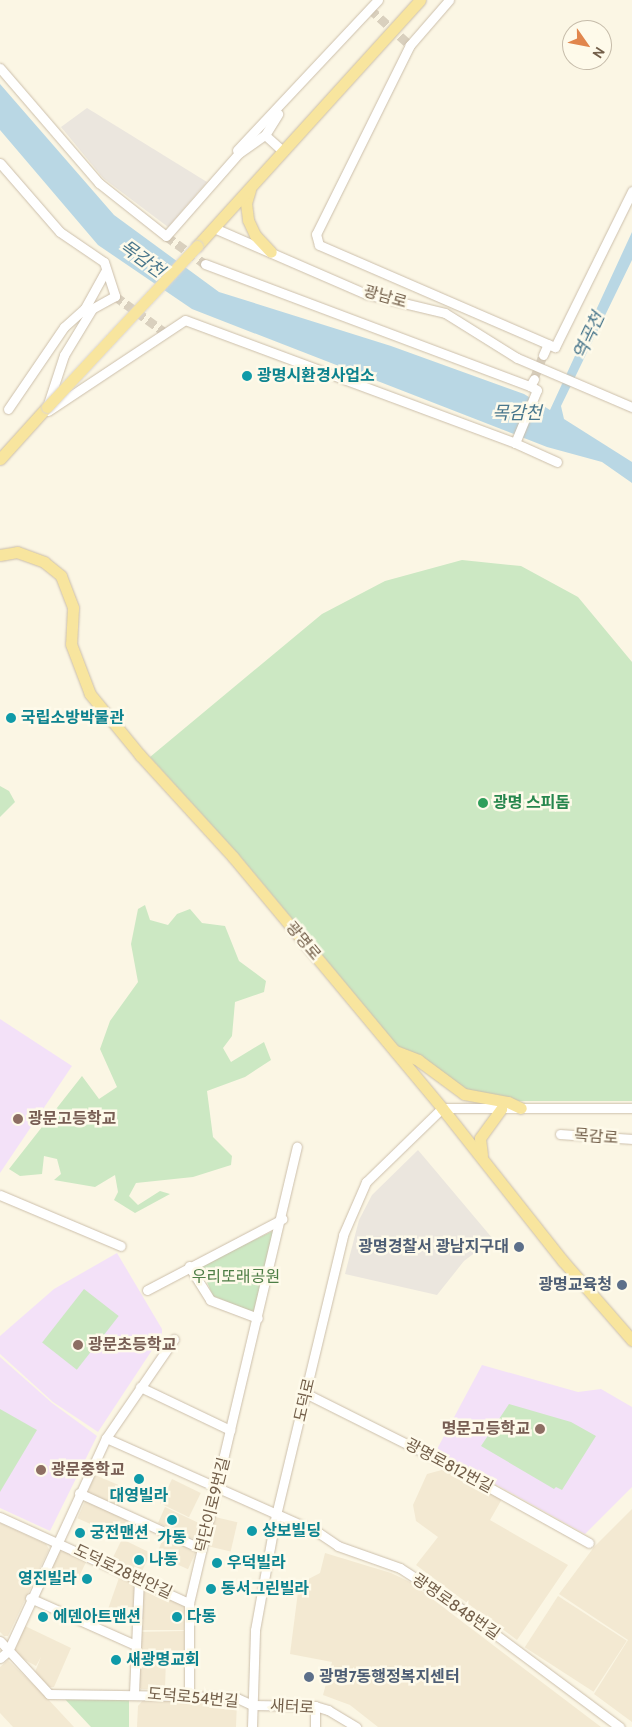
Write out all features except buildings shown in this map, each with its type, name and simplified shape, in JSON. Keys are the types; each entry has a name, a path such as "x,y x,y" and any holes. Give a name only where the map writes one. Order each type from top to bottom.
{"main road":[{"path":"0,459 47,406 214,228 420,0"},
{"path":"252,186 246,203 248,220 255,235 270,252"},
{"name":"광명로","path":"0,555 17,552 44,562 61,576 73,608 71,644 90,694 140,755 233,856 442,1108 563,1261 632,1340"},
{"path":"395,1051 418,1060 464,1094 521,1108"},
{"path":"484,1161 478,1146 480,1138 501,1109"}],"street":[{"path":"228,165 238,149 284,103 378,0"},
{"path":"449,0 410,45 316,234 319,245 555,348 632,191"},
{"path":"0,68 99,183 166,236 239,153 265,135 284,103"},
{"path":"265,135 283,151"},
{"path":"0,162 60,232 104,262 115,296 92,309 86,318 64,355 47,406"},
{"name":"광남로","path":"214,228 366,294 445,313 517,358 632,407"},
{"path":"205,264 534,385 515,443"},
{"path":"8,409 64,327 85,308 106,270"},
{"path":"85,308 86,318"},
{"path":"37,418 185,320 515,443 557,462"},
{"path":"543,355 548,344"},
{"path":"442,1108 632,1108"},
{"name":"도덕로","path":"252,1727 255,1630 276,1515 343,1235 357,1200 378,1168 442,1108"},
{"name":"목감로","path":"560,1134 632,1139"},
{"name":"덕단이로9번길","path":"188,1696 189,1603 218,1490 230,1430 282,1219 297,1147"},
{"path":"0,1195 121,1246"},
{"path":"147,1290 189,1266 282,1219"},
{"path":"189,1266 210,1300 258,1318"},
{"name":"도덕로28번안길","path":"0,1658 8,1651 30,1598 106,1438 174,1339"},
{"path":"140,1387 230,1430"},
{"name":"광명로812번길","path":"306,1394 449,1465 589,1542"},
{"name":"광명로848번길","path":"106,1438 218,1490 319,1533 338,1546 400,1568 422,1581 620,1727"},
{"path":"79,1493 202,1549"},
{"name":"도덕로28번안길","path":"0,1517 57,1541 189,1603"},
{"name":"도덕로54번길","path":"134,1693 139,1580"},
{"path":"30,1598 135,1646"},
{"name":"도덕로54번길","path":"0,1641 49,1694 134,1693 238,1698 252,1705"},
{"name":"새터로","path":"252,1705 315,1706 328,1710 356,1727"},
{"path":"315,1706 315,1727"}],"shaded area":[{"path":"87,108 207,182 168,227 103,178 61,127"},
{"name":"광문고등학교","path":"0,1019 72,1066 0,1173"},
{"path":"418,1150 493,1239 464,1261 437,1295 345,1274 359,1220 372,1195"},
{"name":"광문초등학교","path":"117,1253 162,1329 162,1335 98,1432 53,1402 0,1354 0,1336 54,1289"},
{"name":"광문중학교","path":"0,1357 52,1403 97,1436 50,1531 0,1508"},
{"name":"명문고등학교","path":"482,1365 578,1392 601,1389 632,1407 632,1487 585,1534 436,1451"},
{"path":"449,1468 502,1499 490,1520 568,1565 517,1640 416,1565 438,1537 416,1521 413,1505 427,1474"},
{"path":"95,1475 126,1488 119,1506 88,1492"},
{"path":"172,1479 201,1493 189,1517 160,1503"},
{"path":"86,1499 128,1518 119,1537 77,1518"},
{"path":"165,1507 203,1525 200,1538 196,1540 158,1523"},
{"path":"632,1509 632,1722 594,1694 628,1640 559,1594 594,1547"},
{"path":"215,1517 237,1522 231,1551 208,1546"},
{"path":"0,1523 46,1544 49,1549 8,1636 4,1636 0,1632"},
{"path":"165,1535 197,1549 188,1569 156,1555"},
{"path":"122,1539 151,1553 140,1575 111,1561"},
{"path":"65,1550 87,1560 75,1585 48,1573 57,1553"},
{"path":"325,1553 391,1573 410,1582 601,1727 378,1727 350,1705 323,1695 332,1662 290,1654 299,1584 320,1573"},
{"path":"120,1575 133,1581 135,1585 132,1623 107,1612"},
{"path":"147,1588 185,1605 184,1630 140,1630 141,1594"},
{"path":"558,1596 627,1641 594,1692 525,1647"},
{"path":"25,1626 71,1648 54,1687 49,1687 35,1672 41,1657 36,1666 16,1655 15,1650"},
{"path":"184,1631 184,1659 166,1659 165,1689 141,1689 138,1685 140,1632"},
{"path":"8,1660 74,1727 13,1727 0,1713 0,1667"},
{"path":"144,1699 237,1701 236,1727 137,1727 138,1706"}],"green space":[{"path":"462,560 521,566 578,597 632,662 632,1101 467,1101 397,1045 240,856 150,757 322,614 385,581"},
{"path":"0,786 9,791 15,802 0,817"},
{"path":"145,905 150,920 168,925 177,914 190,909 202,923 225,926 239,961 266,981 264,992 235,1002 232,1036 223,1048 231,1062 264,1042 271,1060 245,1077 207,1091 213,1137 232,1156 231,1165 193,1177 136,1183 129,1196 138,1205 160,1191 170,1194 135,1213 114,1200 118,1192 115,1175 95,1187 54,1180 61,1174 57,1159 44,1156 42,1174 20,1176 9,1169 82,1076 99,1099 117,1087 100,1049 110,1021 138,982 131,944 138,909"},
{"name":"우리또래공원","path":"275,1230 254,1313 213,1296 200,1266"},
{"path":"84,1289 119,1316 77,1370 42,1343"},
{"path":"509,1404 571,1422 596,1436 562,1490 556,1487 554,1489 481,1446"},
{"path":"0,1409 37,1430 0,1492"},
{"path":"62,1696 129,1700 129,1727 91,1727"}],"water":[{"name":"목감천","path":"0,84 114,215 219,292 391,346 524,394 550,410 632,232 632,260 561,406 564,419 632,462 632,483 602,462 547,447 192,309 98,245 0,130"}],"tunnel":[{"path":"370,9 410,45"},
{"path":"166,236 205,264"},
{"path":"115,296 166,333"},
{"path":"534,379 543,355"}],"place":[{"name":"광명시환경사업소","path":"247,376"},
{"name":"국립소방박물관","path":"11,718"},
{"name":"광명 스피돔","path":"483,803"},
{"name":"광문고등학교","path":"18,1119"},
{"name":"광명경찰서 광남지구대","path":"519,1247"},
{"name":"광명교육청","path":"622,1285"},
{"name":"광문초등학교","path":"78,1345"},
{"name":"명문고등학교","path":"540,1429"},
{"name":"광문중학교","path":"41,1470"},
{"name":"대영빌라","path":"139,1479"},
{"name":"가동","path":"172,1520"},
{"name":"상보빌딩","path":"252,1531"},
{"name":"궁전맨션","path":"80,1533"},
{"name":"나동","path":"139,1560"},
{"name":"우덕빌라","path":"217,1563"},
{"name":"영진빌라","path":"87,1579"},
{"name":"동서그린빌라","path":"211,1589"},
{"name":"에덴아트맨션","path":"43,1617"},
{"name":"다동","path":"177,1617"},
{"name":"새광명교회","path":"116,1660"},
{"name":"광명7동행정복지센터","path":"309,1677"}],"water label":[{"name":"역곡천","path":"589,336"}]}
